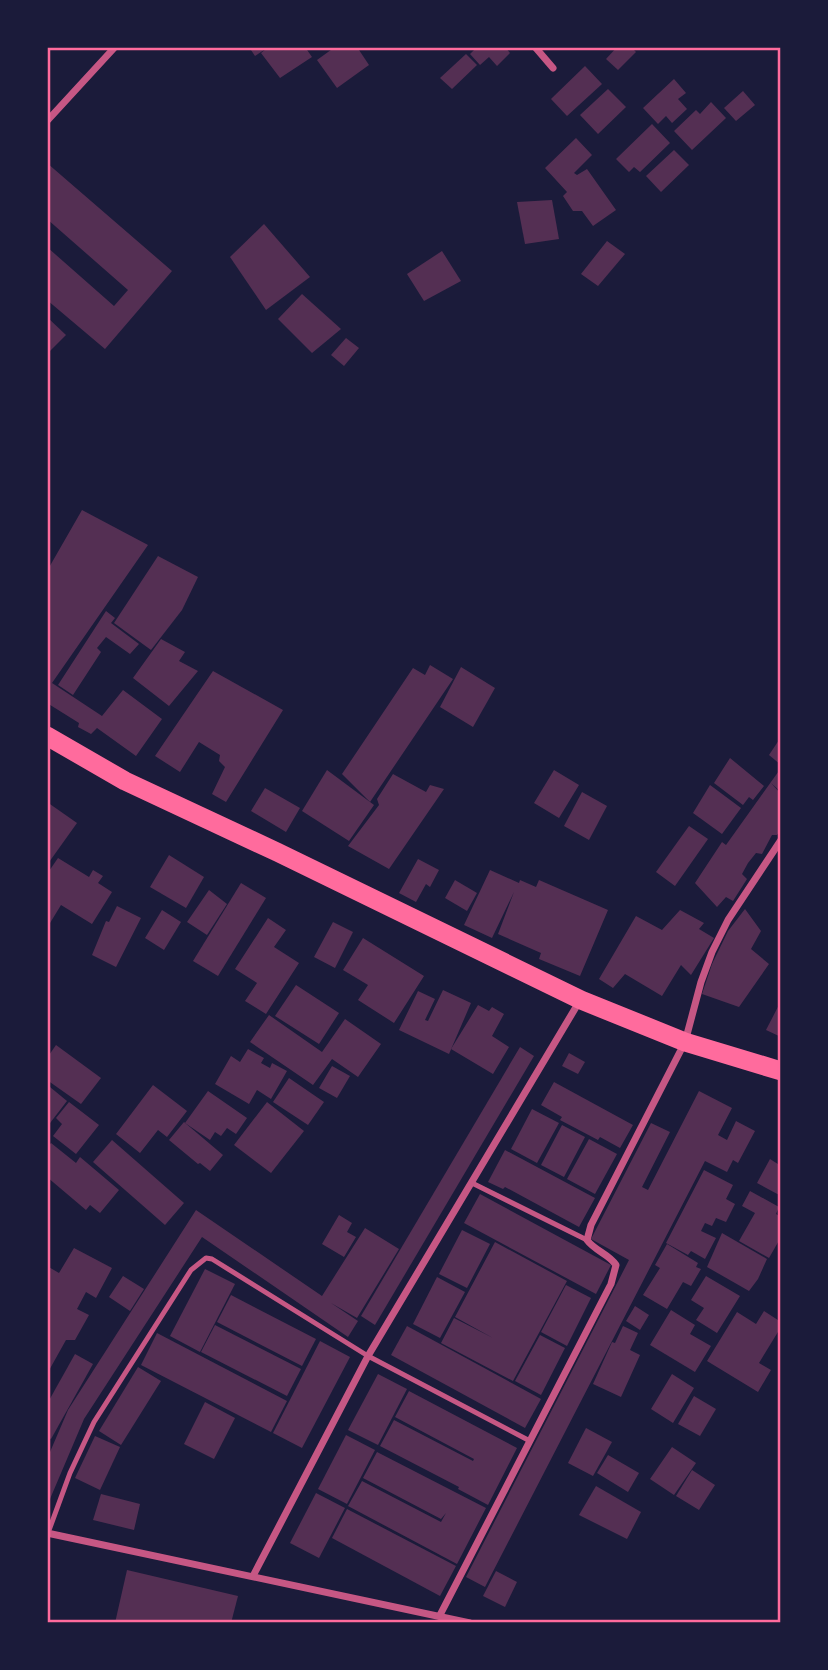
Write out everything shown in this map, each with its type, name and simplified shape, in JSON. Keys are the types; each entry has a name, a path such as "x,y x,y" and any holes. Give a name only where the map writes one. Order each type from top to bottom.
{"highway":[{"path":"49,740 125,781 580,1000 685,1042 781,1070"}],"street":[{"path":"47,121 115,47"},
{"path":"535,47 553,68"},
{"path":"440,1615 616,1271 612,1258 587,1240 591,1225 685,1042 712,952 728,920 781,841"},
{"path":"253,1576 368,1356 580,1000"},
{"path":"48,1533 470,1623"}],"lane":[{"path":"472,1183 587,1240"},
{"path":"48,1533 69,1473 94,1422 191,1270 206,1258 212,1259 368,1356 530,1441"}],"building":[{"path":"249,47 305,47 312,57 280,78 261,53 267,48 255,56"},
{"path":"335,47 357,47 369,65 337,88 317,60"},
{"path":"477,47 505,47 510,53 497,66 489,57 480,65 470,54"},
{"path":"617,47 631,47 636,52 618,70 606,59"},
{"path":"466,54 477,65 452,89 440,78"},
{"path":"585,66 602,84 567,116 551,99"},
{"path":"674,79 686,93 678,99 687,109 672,123 666,116 658,124 643,108"},
{"path":"608,89 626,107 598,134 580,115"},
{"path":"743,91 755,105 736,121 724,108"},
{"path":"711,102 726,118 692,150 674,131 696,110 700,114"},
{"path":"652,124 670,143 640,172 634,167 629,172 616,159"},
{"path":"576,138 592,155 574,173 577,175 587,169 616,210 593,226 582,211 573,211 563,196 567,192 545,168"},
{"path":"674,150 689,165 661,192 646,176"},
{"path":"47,163 172,271 105,349 47,300 47,247 114,306 128,290 47,219"},
{"path":"552,200 559,239 525,244 517,202"},
{"path":"264,224 310,277 266,310 230,257"},
{"path":"607,241 625,254 598,286 581,274"},
{"path":"442,251 461,281 424,301 407,274"},
{"path":"302,294 341,329 312,353 278,319"},
{"path":"47,317 66,335 47,354"},
{"path":"346,338 359,348 344,366 331,355"},
{"path":"82,510 148,545 52,683 102,716 123,690 162,719 136,756 97,728 91,734 78,727 79,723 47,703 47,571"},
{"path":"158,556 198,577 182,610 151,650 114,623"},
{"path":"106,611 115,618 111,623 139,644 130,654 106,637 97,648 101,652 73,695 58,685"},
{"path":"161,639 185,652 179,661 198,671 169,706 133,678"},
{"path":"430,665 453,679 370,802 342,774 413,668 425,675"},
{"path":"461,667 495,688 473,727 440,707"},
{"path":"213,671 283,710 226,802 212,794 225,767 219,761 220,755 199,742 180,772 155,756"},
{"path":"781,737 781,765 769,755"},
{"path":"730,758 764,786 753,800 749,797 743,805 714,783"},
{"path":"781,768 781,792 771,783 781,794 781,830 777,835 772,835 762,854 756,853 748,863 742,874 747,879 733,901 726,897 717,907 695,883 722,842 726,845"},
{"path":"327,770 374,805 349,841 302,811"},
{"path":"554,770 579,785 559,818 534,803"},
{"path":"393,774 426,792 430,785 444,789 389,869 348,846 379,805 377,799"},
{"path":"710,785 741,808 722,834 693,813"},
{"path":"265,788 300,808 286,832 251,811"},
{"path":"582,792 607,806 589,840 564,826"},
{"path":"47,802 77,823 47,865"},
{"path":"689,826 708,839 675,886 656,872"},
{"path":"169,855 204,877 186,908 150,887"},
{"path":"58,858 89,877 93,870 103,876 98,883 112,892 92,924 61,905 47,928 47,874"},
{"path":"418,859 439,870 430,887 426,884 416,902 399,893"},
{"path":"490,870 519,883 520,880 536,887 539,880 608,910 580,976 539,959 541,953 498,934 514,892 492,938 464,925"},
{"path":"455,880 477,893 467,911 445,898"},
{"path":"241,883 266,898 218,976 193,961"},
{"path":"209,890 227,904 207,935 187,922"},
{"path":"117,906 141,918 116,967 92,955 106,921 109,922"},
{"path":"745,909 761,931 751,949 769,964 739,1007 702,994 712,964 728,931"},
{"path":"162,910 181,922 164,950 145,938"},
{"path":"680,910 704,923 699,929 714,938 691,975 681,965 662,996 625,974 613,988 599,979 636,916 662,930"},
{"path":"268,918 286,930 274,947 299,963 266,1014 245,1001 257,983 235,969"},
{"path":"333,922 353,932 335,968 314,957"},
{"path":"363,938 424,976 394,1023 358,1000 368,985 343,970"},
{"path":"296,985 339,1013 319,1044 275,1016"},
{"path":"443,990 471,1003 449,1054 399,1030 418,991 435,999 425,1020 428,1021"},
{"path":"781,1001 781,1037 766,1030"},
{"path":"478,1005 489,1011 492,1007 504,1014 492,1036 509,1047 493,1074 451,1049"},
{"path":"269,1015 322,1052 345,1019 381,1044 358,1077 332,1059 313,1085 250,1042"},
{"path":"56,1045 101,1078 81,1104 47,1080 47,1058"},
{"path":"520,1047 534,1056 375,1325 361,1316"},
{"path":"248,1049 264,1058 261,1063 270,1068 272,1063 287,1071 271,1099 257,1090 249,1104 215,1084 231,1056 240,1062"},
{"path":"569,1053 585,1062 578,1074 562,1066"},
{"path":"332,1066 350,1076 337,1098 319,1088"},
{"path":"289,1078 324,1102 308,1125 273,1102"},
{"path":"554,1082 633,1125 620,1148 560,1120 562,1117 541,1105"},
{"path":"153,1085 187,1111 167,1137 158,1130 140,1153 116,1134"},
{"path":"50,1087 67,1101 47,1127 47,1090"},
{"path":"208,1091 247,1118 236,1134 227,1128 221,1136 215,1132 210,1140 185,1123"},
{"path":"699,1091 732,1108 718,1135 727,1140 736,1121 755,1131 738,1163 733,1160 727,1172 705,1161 485,1587 466,1577 629,1260 591,1239 651,1123 670,1132 642,1187 648,1190"},
{"path":"69,1102 99,1125 76,1154 53,1136 62,1124 56,1118"},
{"path":"267,1102 304,1131 271,1173 234,1145"},
{"path":"532,1109 559,1123 537,1163 511,1149"},
{"path":"184,1122 223,1155 210,1171 169,1140"},
{"path":"562,1125 585,1137 564,1177 541,1165"},
{"path":"589,1139 617,1154 595,1194 567,1179"},
{"path":"112,1140 184,1203 165,1225 93,1162"},
{"path":"51,1143 76,1163 80,1157 119,1190 100,1213 90,1205 86,1210 47,1177 47,1148"},
{"path":"505,1150 595,1198 579,1227 505,1187 503,1189 488,1182"},
{"path":"770,1159 781,1166 781,1196 757,1183"},
{"path":"704,1170 733,1185 726,1199 735,1204 726,1222 716,1218 712,1226 705,1223 701,1231 716,1238 705,1259 691,1251 688,1255 666,1243"},
{"path":"750,1191 779,1207 776,1214 781,1217 781,1237 769,1258 739,1241 755,1213 742,1206"},
{"path":"480,1194 611,1265 596,1294 464,1223"},
{"path":"196,1210 322,1296 365,1228 399,1249 357,1318 331,1303 358,1321 348,1337 202,1237 84,1419 50,1499 47,1497 47,1459 68,1410"},
{"path":"339,1215 352,1223 347,1232 356,1237 344,1257 322,1244"},
{"path":"462,1230 490,1244 467,1288 439,1274"},
{"path":"722,1233 767,1259 749,1291 707,1267"},
{"path":"495,1242 567,1281 513,1381 441,1343 454,1318 493,1338 455,1317"},
{"path":"667,1244 698,1263 696,1267 701,1269 691,1286 683,1282 667,1309 643,1295 660,1268 655,1265"},
{"path":"74,1248 112,1268 96,1298 86,1292 77,1309 89,1315 75,1340 66,1340 47,1374 47,1266 59,1273"},
{"path":"205,1269 235,1284 200,1352 170,1336"},
{"path":"123,1276 144,1289 130,1311 109,1297"},
{"path":"706,1276 740,1296 717,1333 696,1320 704,1308 691,1300"},
{"path":"437,1277 465,1292 440,1338 413,1324"},
{"path":"566,1285 591,1298 567,1346 541,1332"},
{"path":"231,1295 316,1339 302,1366 217,1322"},
{"path":"635,1306 649,1315 640,1330 626,1321"},
{"path":"671,1310 695,1325 690,1334 711,1346 695,1372 650,1345"},
{"path":"764,1311 781,1322 781,1327 759,1363 771,1370 758,1392 707,1361 737,1312 756,1324"},
{"path":"215,1325 301,1369 287,1396 201,1352"},
{"path":"407,1326 541,1399 525,1428 391,1355"},
{"path":"623,1326 638,1333 630,1350 640,1355 621,1397 593,1384 612,1342 615,1343"},
{"path":"157,1333 287,1401 271,1432 141,1365"},
{"path":"540,1335 565,1348 541,1395 515,1381"},
{"path":"320,1341 350,1357 302,1448 273,1433"},
{"path":"75,1354 93,1364 51,1439 47,1437 47,1404"},
{"path":"138,1367 161,1381 121,1445 99,1431"},
{"path":"378,1374 407,1389 378,1445 348,1430"},
{"path":"672,1374 694,1388 673,1423 651,1409"},
{"path":"409,1391 517,1448 488,1505 380,1446 394,1420 473,1461 474,1459 395,1417"},
{"path":"694,1396 716,1409 700,1436 678,1424"},
{"path":"205,1402 235,1418 214,1459 184,1444"},
{"path":"586,1428 612,1442 593,1476 568,1463"},
{"path":"346,1435 375,1450 347,1504 318,1489"},
{"path":"95,1436 120,1447 100,1490 75,1478"},
{"path":"672,1447 696,1463 674,1495 650,1479"},
{"path":"377,1452 486,1508 457,1564 348,1506 362,1481 441,1522 446,1513 441,1519 363,1478"},
{"path":"608,1455 639,1473 628,1492 597,1473"},
{"path":"692,1470 715,1485 699,1510 676,1496"},
{"path":"596,1486 641,1512 627,1539 579,1515"},
{"path":"316,1493 345,1508 319,1558 290,1543"},
{"path":"101,1494 140,1504 134,1530 93,1520"},
{"path":"347,1509 456,1566 440,1596 332,1538"},
{"path":"127,1570 238,1596 231,1623 115,1623"},
{"path":"496,1571 517,1582 505,1607 483,1596"}]}
